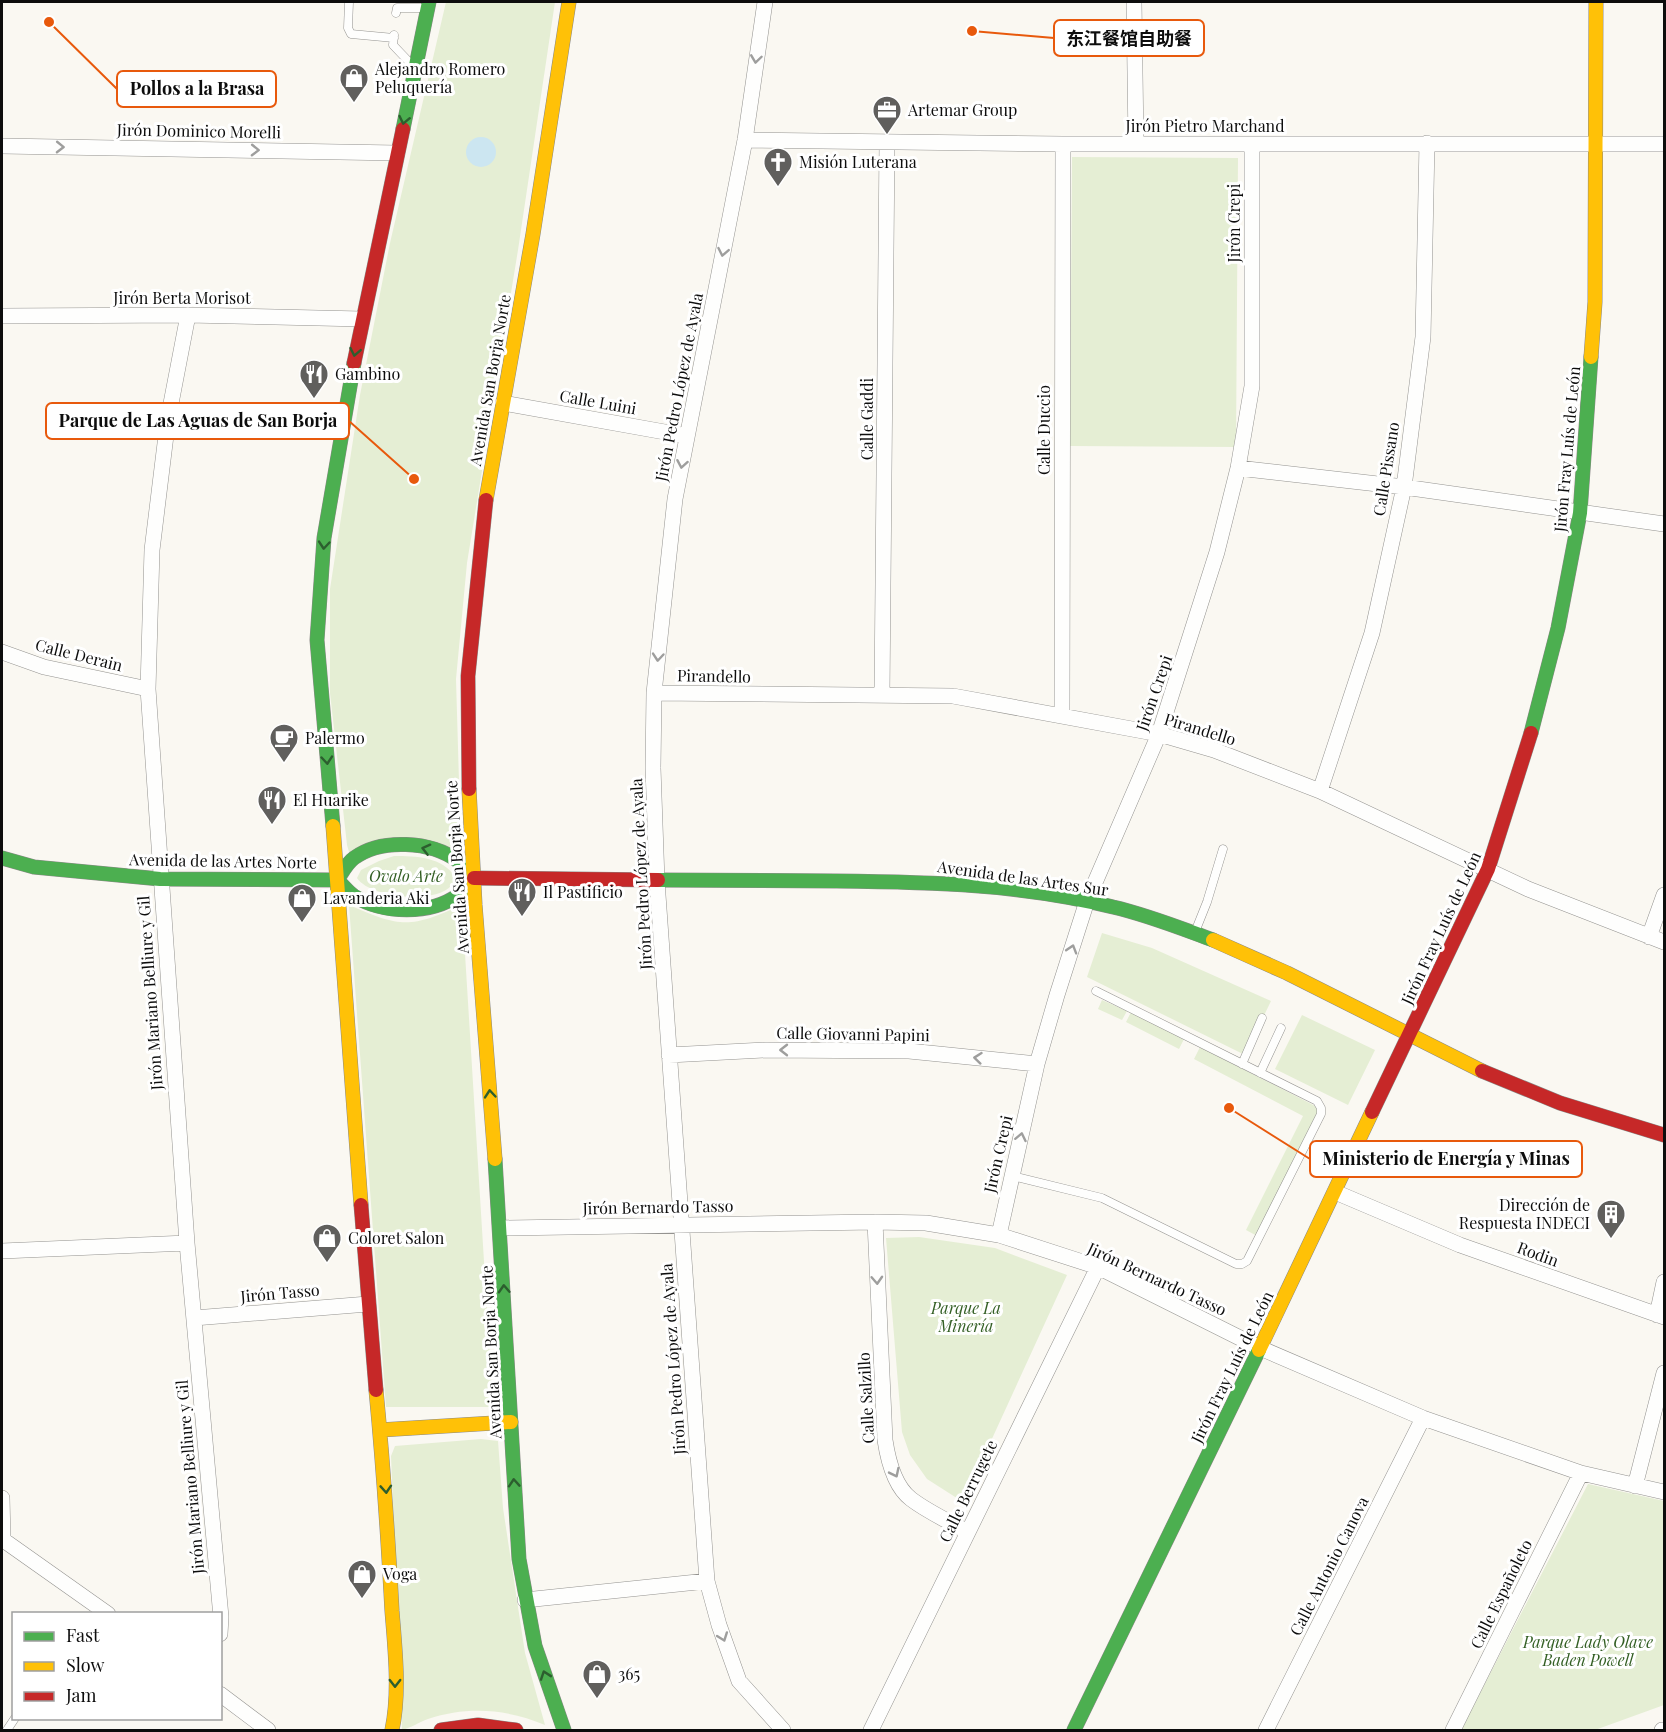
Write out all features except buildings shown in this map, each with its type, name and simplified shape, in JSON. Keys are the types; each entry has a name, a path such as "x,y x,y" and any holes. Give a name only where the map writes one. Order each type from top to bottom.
{"street":[{"name":"Avenida San Borja Norte","path":"564,1731 535,1646 519,1559 501,1228 467,759 468,676 485,507 533,234 569,2"},
{"name":"Jirón Pedro López de Ayala","path":"765,2 745,140 674,511 654,693 653,768 657,881 707,1581 719,1625 739,1681 783,1731"},
{"path":"1134,2 1136,143"},
{"name":"Jirón Fray Luís de León","path":"1074,1731 1335,1192 1488,869 1533,726 1558,628 1580,513 1595,302 1596,2"},
{"path":"392,1731 395,1716 395,1657 386,1492 368,1304 317,640 324,538 332,483 362,318 428,5"},
{"name":"Jirón Pietro Marchand","path":"745,140 1063,144 1665,144"},
{"name":"Calle Gaddi","path":"882,695 887,142"},
{"name":"Calle Pissano","path":"1320,791 1372,633 1404,487 1423,337 1427,143"},
{"name":"Calle Duccio","path":"1062,716 1063,144"},
{"name":"Jirón Crepi","path":"999,1235 1036,1064 1087,901 1160,734 1217,552 1238,468 1252,386 1252,144"},
{"name":"Jirón Dominico Morelli","path":"2,146 397,153"},
{"name":"Jirón Berta Morisot","path":"2,316 188,315 362,318"},
{"name":"Jirón Mariano Belliure y Gil","path":"188,315 168,419 152,550 148,689 187,1243 221,1612"},
{"name":"Calle Luini","path":"503,403 687,436"},
{"path":"1238,468 1404,487 1665,524"},
{"name":"Calle Derain","path":"2,652 44,667 148,689"},
{"name":"Pirandello","path":"654,693 952,696 1160,734 1214,750 1320,791 1528,889 1665,942"},
{"name":"Avenida de las Artes Norte","path":"3,862 160,879 337,880 356,897 387,908 405,910 424,908 456,896 474,878 457,860 424,847 405,845 384,846 354,858 337,880"},
{"name":"Avenida de las Artes Sur","path":"474,878 939,882 1087,901 1122,909 1194,933 1257,959 1526,1090 1600,1116 1665,1135"},
{"path":"1649,937 1665,895"},
{"name":"Calle Giovanni Papini","path":"669,1055 766,1050 909,1051 1036,1064"},
{"name":"Rodin","path":"1335,1192 1460,1245 1661,1316"},
{"name":"Jirón Bernardo Tasso","path":"501,1228 875,1222 926,1223 999,1235 1098,1267 1260,1348 1424,1418 1581,1473 1665,1492"},
{"name":"Calle Salzillo","path":"875,1222 885,1440 888,1461 910,1498 968,1532"},
{"path":"2,1251 187,1243"},
{"name":"Calle Berrugete","path":"871,1731 1098,1267"},
{"path":"1661,1316 1665,1282"},
{"name":"Jirón Tasso","path":"194,1318 368,1304"},
{"path":"1635,1486 1665,1373"},
{"name":"Calle Antonio Canova","path":"1266,1731 1424,1418"},
{"path":"380,1430 511,1422"},
{"name":"Calle Españoleto","path":"1453,1731 1581,1473"},
{"path":"2,1498 2,1539 105,1612"},
{"path":"525,1600 707,1581"},
{"path":"222,1696 268,1731"},
{"path":"441,1731 473,1724 494,1725 516,1731"}],"lane":[{"path":"350,2 348,28 351,34 394,37 393,45 415,68"},
{"path":"396,8 428,5"},
{"path":"1194,933 1207,902 1223,849"},
{"path":"1012,1176 1102,1198 1236,1264 1242,1264 1247,1261 1321,1114 1317,1101 1096,991"},
{"path":"1242,1064 1262,1018"},
{"path":"1260,1073 1281,1028"}],"green space":[{"path":"446,2 555,2 518,250 467,563 456,679 461,850 349,852 330,693 330,589 360,395 390,243"},
{"path":"1072,157 1238,158 1236,447 1070,446"},
{"name":"Ovalo Arte","path":"394,856 420,857 443,865 455,877 453,883 443,892 418,897 388,894 375,890 364,885 357,878 361,870"},
{"path":"349,905 381,918 406,922 430,918 462,905 493,1407 386,1407"},
{"path":"1102,933 1152,948 1271,1001 1245,1055 1087,977"},
{"path":"1102,1000 1127,1011 1122,1020 1098,1009"},
{"path":"1131,1012 1184,1039 1179,1049 1126,1022"},
{"path":"1302,1015 1375,1050 1348,1105 1275,1069"},
{"path":"1200,1047 1323,1110 1259,1237 1246,1230 1303,1116 1194,1059"},
{"name":"Parque La Minería","path":"919,1237 995,1248 1067,1275 963,1502 927,1479 910,1455 902,1432 886,1238"},
{"path":"481,1439 498,1441 503,1508 525,1653 545,1725 516,1715 473,1711 428,1719 402,1730 391,1456 395,1446"},
{"name":"Parque Lady Olave Baden Powell","path":"1588,1484 1664,1501 1664,1705 1595,1730 1461,1730"}],"water":[{"path":"481,137 492,141 496,152 492,163 481,167 470,163 466,152 470,141"}],"traffic: fast":[{"path":"403,129 429,2"},
{"path":"1531,733 1558,628 1580,513 1591,357"},
{"path":"333,826 317,640 324,538 354,363"},
{"path":"337,880 351,860 365,852 378,847 406,844 447,854 460,863 474,878"},
{"path":"2,858 34,867 160,879 337,880 352,894 366,902 407,910 447,902 460,893 474,878"},
{"path":"658,880 906,882 1010,889 1079,899 1126,910 1213,940"},
{"path":"495,1159 519,1559 535,1646 564,1730"},
{"path":"1074,1730 1259,1350"}],"traffic: slow":[{"path":"486,500 533,234 569,2"},
{"path":"1591,357 1595,302 1596,2"},
{"path":"469,789 475,905 495,1159"},
{"path":"333,826 361,1205"},
{"path":"1213,940 1287,973 1482,1071"},
{"path":"1259,1350 1372,1112"},
{"path":"376,1390 395,1655 396,1701 392,1730"},
{"path":"380,1430 511,1422"}],"traffic: jam":[{"path":"354,363 403,129"},
{"path":"469,789 468,676 486,500"},
{"path":"1372,1112 1488,869 1531,733"},
{"path":"474,878 658,880"},
{"path":"1482,1071 1560,1103 1664,1135"},
{"path":"361,1205 376,1390"},
{"path":"441,1730 478,1725 516,1730"}],"place":[{"name":"Pollos a la Brasa","path":"49,22"},
{"name":"东江餐馆自助餐","path":"972,31"},
{"name":"Alejandro Romero Peluquería","path":"354,104"},
{"name":"Artemar Group","path":"887,136"},
{"name":"Misión Luterana","path":"778,188"},
{"name":"Gambino","path":"314,400"},
{"name":"Parque de Las Aguas de San Borja","path":"414,479"},
{"name":"Palermo","path":"284,764"},
{"name":"El Huarike","path":"272,826"},
{"name":"Il Pastificio","path":"522,918"},
{"name":"Lavanderia Aki","path":"302,924"},
{"name":"Ministerio de Energía y Minas","path":"1229,1108"},
{"name":"Dirección de Respuesta INDECI","path":"1611,1240"},
{"name":"Coloret Salon","path":"327,1264"},
{"name":"Voga","path":"362,1600"},
{"name":"365","path":"597,1700"}]}
